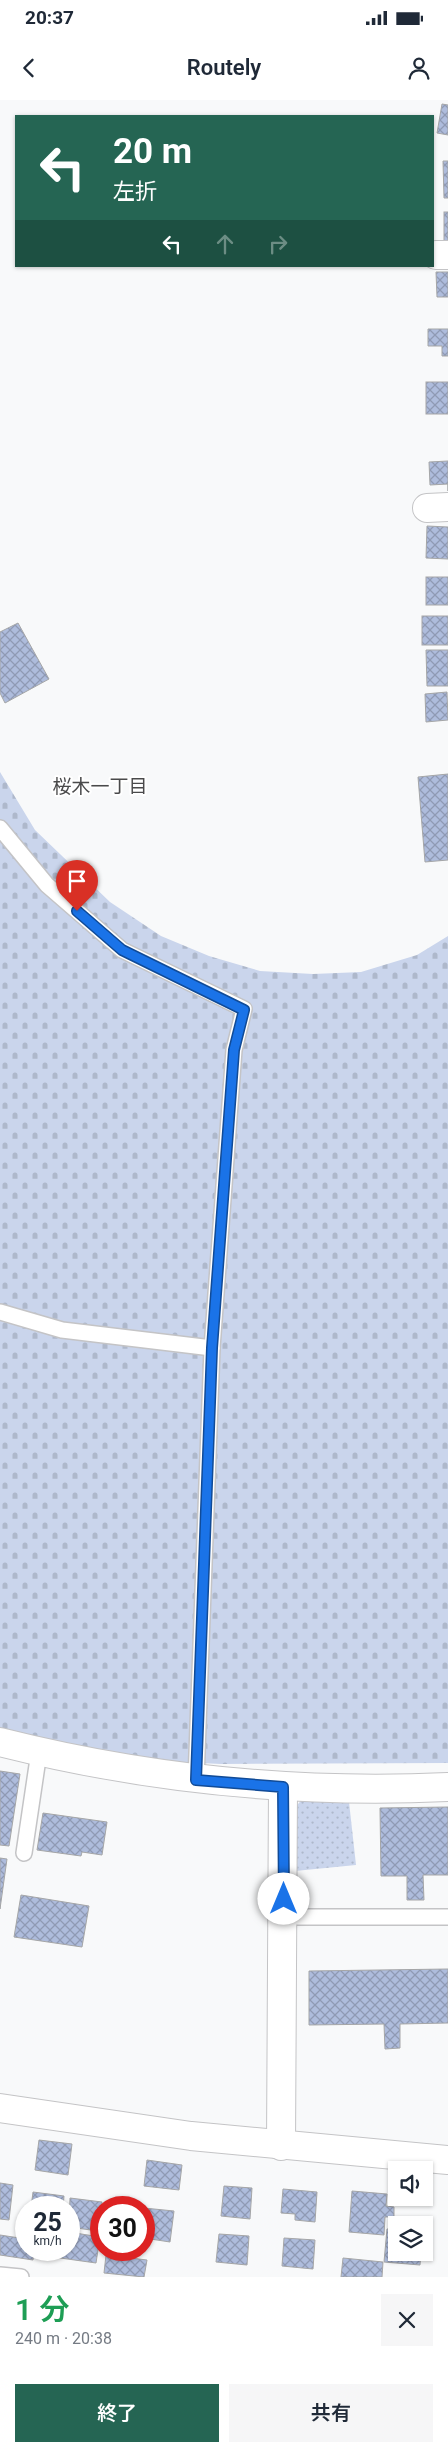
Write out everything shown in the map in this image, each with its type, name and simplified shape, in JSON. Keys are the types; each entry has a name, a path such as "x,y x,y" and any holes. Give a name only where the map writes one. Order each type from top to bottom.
{"street":[{"path":"0,1742 39,1752 196,1780 283,1787 406,1789 448,1787"},
{"path":"281,2146 284,1917 283,1787"},
{"path":"0,2108 191,2136 281,2146 448,2160"}],"lane":[{"path":"0,828 47,886 122,950 244,1010 234,1050 212,1348 196,1780"},
{"path":"0,1312 62,1330 212,1348"},
{"path":"24,1853 39,1752"},
{"path":"284,1917 448,1917"},
{"path":"0,2275 21,2277"}],"green space":[{"path":"0,772 35,830 110,902 161,936 209,956 260,971 313,974 361,972 417,955 448,936 448,1763 221,1764 119,1759 0,1730"},
{"path":"348,1793 356,1865 295,1871 293,1810 304,1797"}],"building":[{"path":"442,104 448,105 448,135 437,133"},
{"path":"443,161 448,161 448,198 444,198"},
{"path":"444,212 448,212 448,243 444,243"},
{"path":"436,272 448,272 448,297 437,297"},
{"path":"428,329 448,329 448,356 442,356 442,346 428,346"},
{"path":"426,382 448,382 448,414 426,414"},
{"path":"448,461 448,484 430,485 429,462"},
{"path":"427,526 448,527 448,559 426,558"},
{"path":"426,577 448,577 448,605 426,605"},
{"path":"422,616 448,616 448,645 422,645"},
{"path":"18,623 49,679 5,703 0,693 0,632"},
{"path":"426,650 448,650 448,686 427,686"},
{"path":"447,692 448,720 426,722 425,694"},
{"path":"448,774 448,860 425,862 418,777"},
{"path":"0,1771 20,1774 9,1846 0,1845"},
{"path":"448,1807 448,1875 423,1875 424,1900 407,1900 407,1876 381,1876 380,1808"},
{"path":"43,1813 107,1822 102,1855 82,1852 81,1856 37,1850"},
{"path":"0,1858 7,1859 0,1909"},
{"path":"21,1895 89,1906 82,1947 14,1937"},
{"path":"448,1969 448,2023 400,2024 400,2048 385,2049 384,2024 309,2025 309,1971"},
{"path":"39,2140 72,2144 68,2175 35,2170"},
{"path":"147,2160 182,2165 179,2190 144,2186"},
{"path":"0,2183 13,2185 9,2220 0,2219"},
{"path":"224,2186 252,2188 250,2219 221,2216"},
{"path":"283,2189 317,2192 315,2222 295,2220 295,2214 281,2213"},
{"path":"352,2191 387,2194 386,2206 394,2207 394,2216 385,2217 384,2235 349,2232"},
{"path":"33,2192 64,2196 32,2196"},
{"path":"80,2199 90,2200 90,2230 80,2229"},
{"path":"155,2209 174,2211 170,2242 155,2240"},
{"path":"387,2229 388,2261 420,2261 420,2265 384,2262"},
{"path":"80,2234 90,2235 90,2261 96,2261 96,2263 80,2261"},
{"path":"219,2234 249,2236 247,2265 216,2262"},
{"path":"0,2235 15,2237 15,2257 0,2255"},
{"path":"284,2238 315,2240 313,2269 282,2266"},
{"path":"343,2258 383,2262 382,2277 341,2277"},
{"path":"105,2261 147,2261 144,2277 104,2273"}],"district":[{"name":"桜木一丁目","path":"100,786"}],"route":[{"path":"77,911 122,950 244,1010 234,1050 212,1348 196,1780 283,1787 284,1899"}]}
